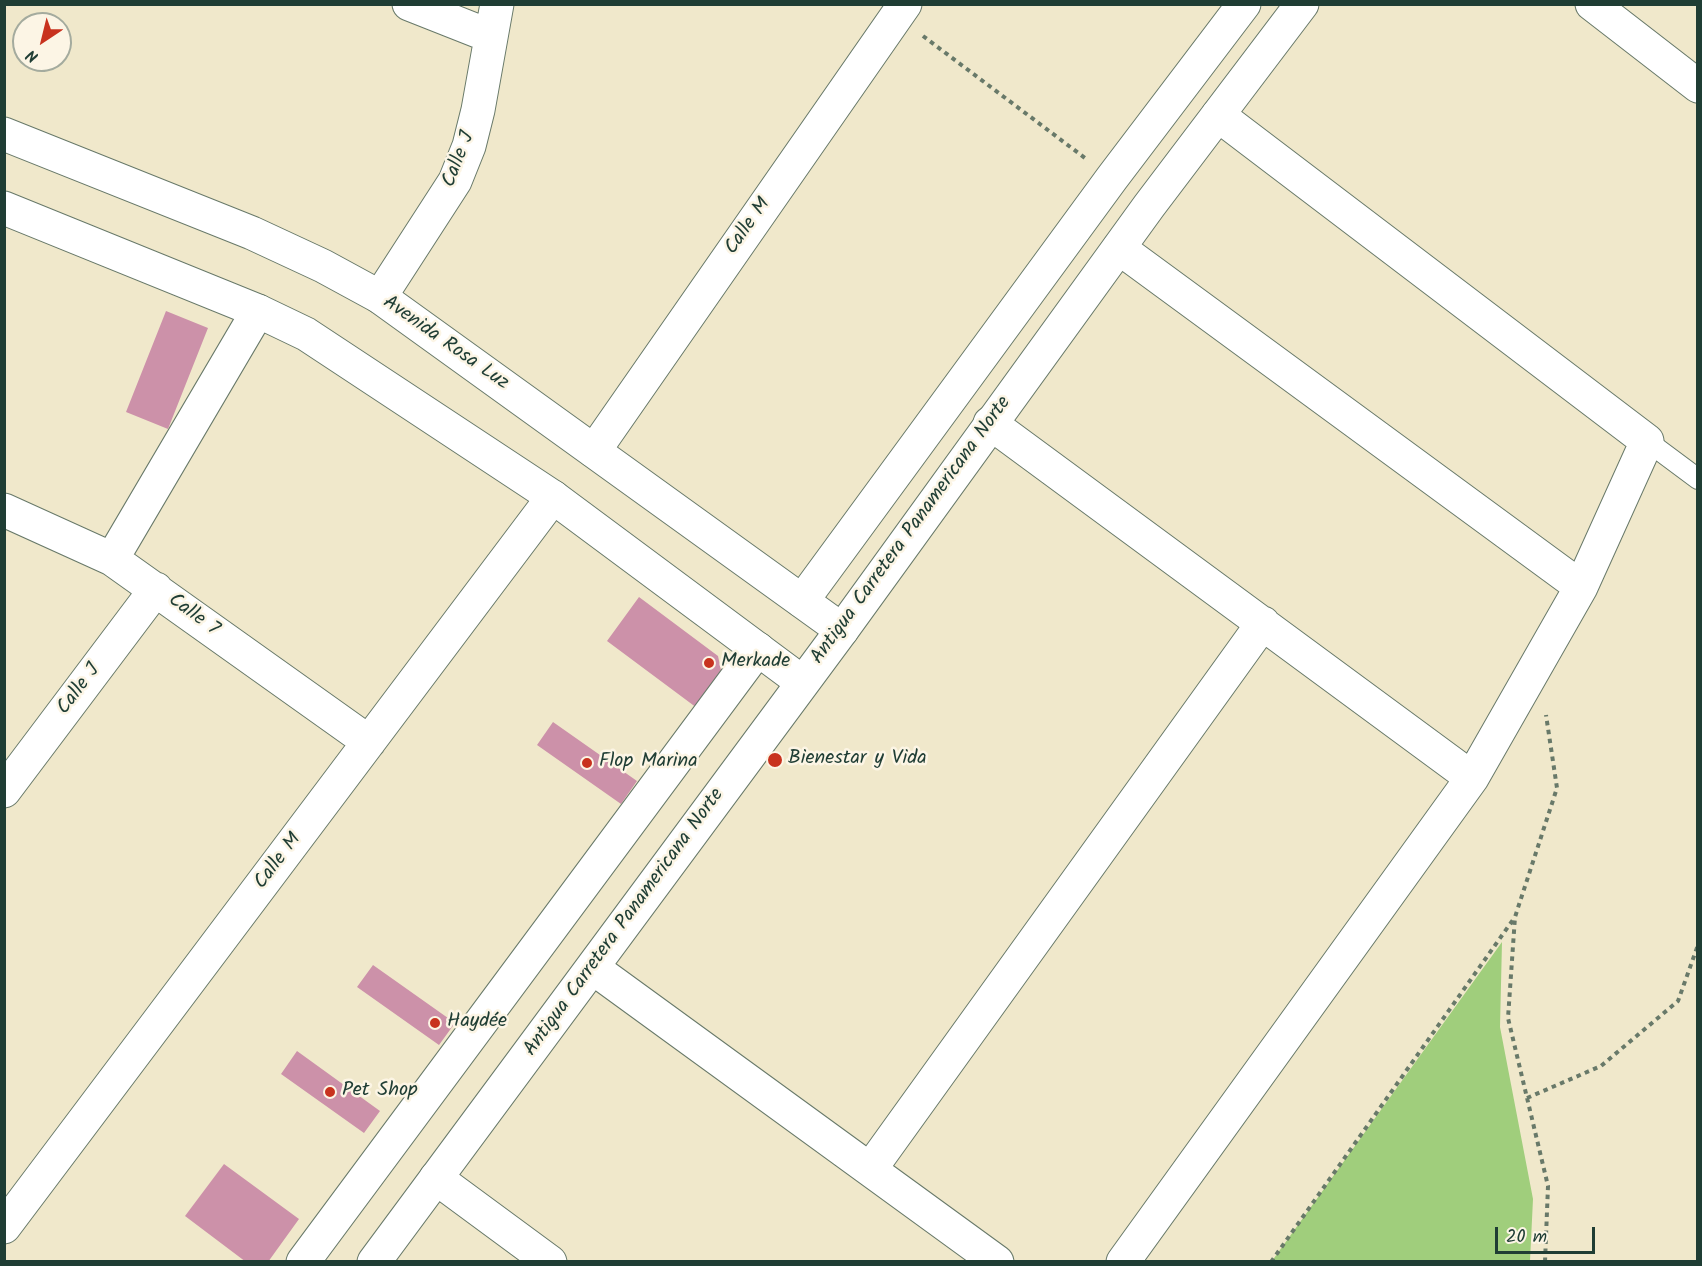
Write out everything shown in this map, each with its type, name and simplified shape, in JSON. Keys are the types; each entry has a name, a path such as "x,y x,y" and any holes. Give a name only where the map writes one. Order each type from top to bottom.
{"street":[{"path":"409,4 490,36"},
{"name":"Calle J","path":"380,297 455,181 469,146 478,110 497,4"},
{"path":"802,601 1112,178 1244,4"},
{"name":"Antigua Carretera Panamericana Norte","path":"374,1262 842,630 1119,248 1302,4"},
{"path":"1592,4 1698,86"},
{"name":"Calle M","path":"594,451 894,8"},
{"path":"1123,1262 1472,778 1581,587 1647,441 1218,115"},
{"name":"Avenida Rosa Luz","path":"4,134 252,233 323,266 380,297 842,630"},
{"path":"4,208 258,311 306,334 553,497 802,682"},
{"path":"1119,248 1581,587"},
{"path":"112,559 258,311"},
{"path":"990,423 1472,778"},
{"name":"Calle M","path":"4,1227 553,497"},
{"name":"Calle 7","path":"4,510 112,559 369,742"},
{"name":"Calle J","path":"4,791 156,589"},
{"path":"871,1168 1263,623"},
{"path":"303,1262 758,649"},
{"path":"593,968 871,1168 997,1262"},
{"path":"436,1178 550,1262"}],"lane":[{"path":"1647,441 1698,479"}],"path":[{"path":"894,8 1112,178"},
{"path":"1539,661 1557,788 1515,917 1508,1018 1548,1186 1545,1262"},
{"path":"1271,1262 1515,917"},
{"path":"1527,1098 1601,1066 1678,1001 1698,945"}],"green space":[{"path":"1502,942 1500,1027 1533,1199 1530,1261 1272,1261"}],"building":[{"path":"166,311 208,328 168,429 126,412"},
{"path":"639,597 718,656 722,675 697,708 607,641"},
{"name":"Flop Marina","path":"553,722 637,781 621,804 537,745"},
{"path":"373,965 455,1023 439,1045 357,987"},
{"name":"Pet Shop","path":"297,1051 380,1111 364,1133 281,1074"},
{"path":"224,1164 299,1219 268,1262 246,1262 185,1216"}],"place":[{"name":"Merkade","path":"709,663"},
{"name":"Bienestar y Vida","path":"775,760"},
{"name":"Flop Marina","path":"587,763"},
{"name":"Haydée","path":"435,1023"},
{"name":"Pet Shop","path":"330,1092"}]}
